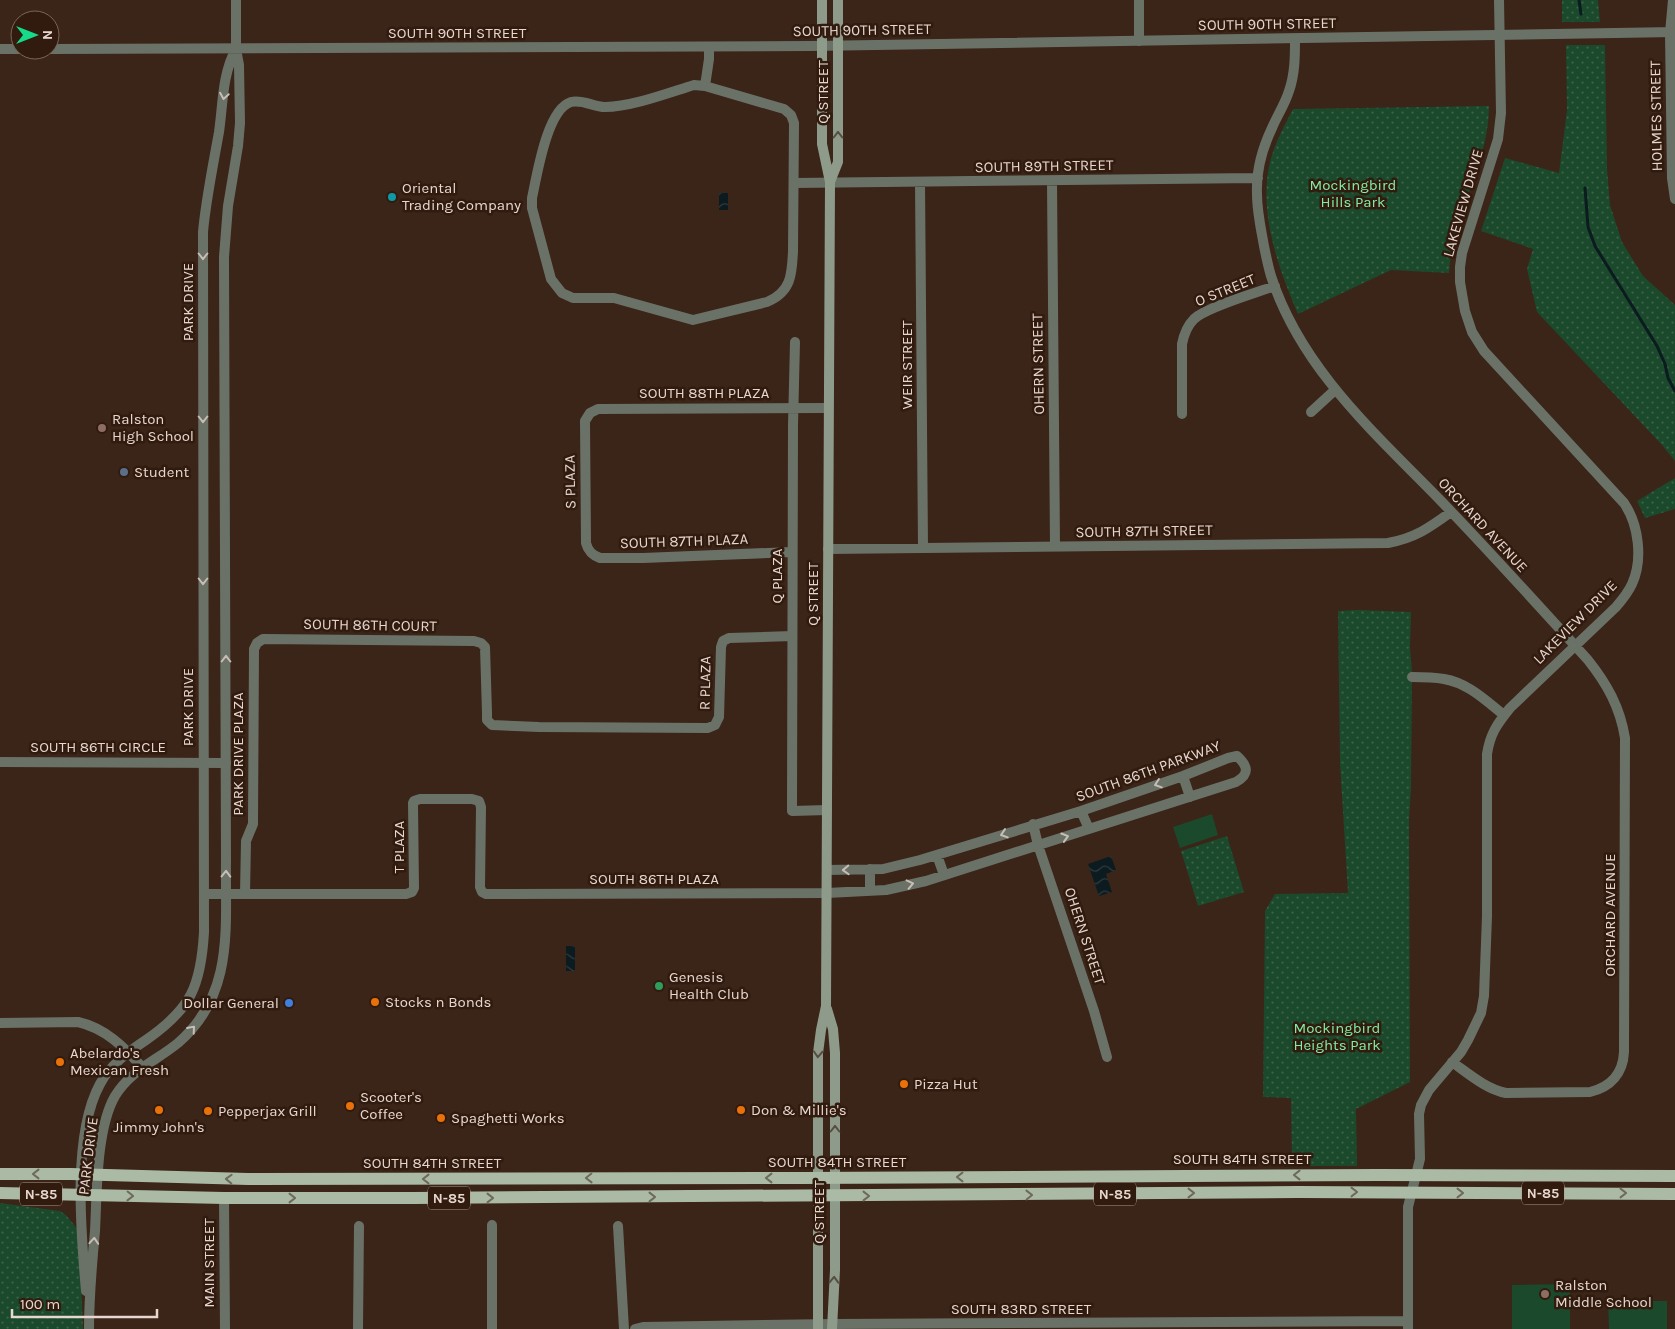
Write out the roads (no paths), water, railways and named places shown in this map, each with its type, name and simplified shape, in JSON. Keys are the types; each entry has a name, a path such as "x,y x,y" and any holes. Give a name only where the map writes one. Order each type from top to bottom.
{"main road":[{"name":"Q STREET","path":"818,1326 818,1053 820,1030 826,1006 830,182 822,144 822,0"},
{"name":"Q STREET","path":"830,182 838,162 838,0"},
{"name":"Q STREET","path":"826,1006 833,1029 835,1053 833,1326"},
{"name":"SOUTH 84TH STREET","path":"0,1174 82,1174 248,1179 1416,1175 1675,1176"},
{"name":"N-85","path":"0,1194 224,1198 1412,1193 1675,1194"}],"street":[{"name":"PARK DRIVE","path":"89,1327 98,1175 104,1131 114,1097 131,1077 187,1035 203,1016 221,974 224,958 226,763 224,257 228,206 240,123 239,65 236,49 236,0"},
{"path":"1139,0 1139,41"},
{"name":"LAKEVIEW DRIVE","path":"1408,1325 1408,1207 1420,1159 1419,1114 1421,1105 1428,1090 1461,1052 1481,1013 1484,996 1487,916 1487,754 1489,742 1495,726 1504,715 1616,607 1629,589 1637,568 1637,538 1628,508 1484,351 1472,332 1464,311 1460,282 1462,253 1500,130 1499,0"},
{"name":"HOLMES STREET","path":"1673,0 1672,178 1675,199"},
{"name":"SOUTH 90TH STREET","path":"60,49 838,46 1673,32"},
{"name":"ORCHARD AVENUE","path":"1295,39 1291,84 1265,146 1258,178 1258,213 1270,275 1274,286 1301,341 1335,390 1588,660 1610,690 1620,714 1625,738 1624,1057 1621,1068 1605,1087 1590,1092 1506,1093 1498,1091 1452,1062"},
{"path":"705,86 709,47"},
{"name":"PARK DRIVE","path":"89,1327 83,1256 81,1195 84,1131 88,1114 105,1075 114,1065 178,1014 193,990 202,963 204,932 203,232 205,206 229,62 236,49"},
{"path":"694,85 705,86 772,105 791,114 794,123 792,272 787,287 777,298 767,302 693,320 614,298 573,298 562,293 551,279 532,208 532,198 547,137 554,117 562,107 571,102 582,101 603,107 627,104 694,85"},
{"name":"SOUTH 89TH STREET","path":"794,183 1258,178"},
{"name":"OHERN STREET","path":"1052,181 1055,547"},
{"name":"WEIR STREET","path":"920,182 923,548"},
{"name":"O STREET","path":"1182,414 1182,344 1190,322 1202,313 1274,286"},
{"name":"Q PLAZA","path":"795,342 792,552 792,811 828,810"},
{"path":"1311,412 1335,390"},
{"name":"SOUTH 88TH PLAZA","path":"585,421 590,414 598,409 828,408"},
{"name":"S PLAZA","path":"585,421 586,543"},
{"name":"SOUTH 87TH STREET","path":"828,549 1388,543 1418,535 1450,512"},
{"name":"SOUTH 87TH PLAZA","path":"586,543 590,552 600,558 792,552"},
{"name":"R PLAZA","path":"490,723 497,726 539,727 708,728 715,725 720,717 721,647 724,641 729,638 792,636"},
{"name":"SOUTH 86TH COURT","path":"257,642 263,639 474,641 484,645 486,650 487,720 490,723"},
{"name":"PARK DRIVE PLAZA","path":"245,894 246,841 253,824 254,649 257,642"},
{"path":"1412,677 1443,679 1462,684 1480,695 1504,715"},
{"name":"SOUTH 86TH PARKWAY","path":"827,870 883,869 937,855 1033,824 1081,811 1183,776 1228,758 1237,756 1244,763 1246,772 1243,778 1236,782 944,875 886,890 827,892"},
{"name":"SOUTH 86TH CIRCLE","path":"0,762 226,763"},
{"path":"1183,776 1190,797"},
{"name":"T PLAZA","path":"245,894 406,894 412,892 414,888 414,801 420,799 472,799 479,801 481,807 480,887 482,892"},
{"path":"1081,811 1089,829"},
{"name":"OHERN STREET","path":"1033,824 1038,845 1091,1002 1107,1056"},
{"path":"937,855 944,875"},
{"path":"870,869 870,890"},
{"name":"SOUTH 86TH PLAZA","path":"482,892 486,894 827,892"},
{"path":"204,894 245,894"},
{"path":"0,1023 78,1022 89,1025 104,1032 129,1052 142,1067"},
{"name":"MAIN STREET","path":"224,1198 224,1329"},
{"path":"492,1225 492,1329"},
{"path":"358,1329 359,1226"},
{"path":"618,1226 624,1329"},
{"name":"SOUTH 83RD STREET","path":"635,1329 643,1327 818,1326 1408,1325"}],"water":[{"path":"719,193 728,193 728,210 719,210"},
{"path":"1111,856 1116,870 1106,874 1112,892 1099,896 1088,864"},
{"path":"566,946 575,946 575,971 566,971"}],"waterway":[{"path":"1579,0 1581,14"},
{"path":"1585,188 1588,227 1595,246 1657,346 1665,364 1668,378 1675,391"}],"place":[{"name":"Oriental Trading Company","path":"392,197"},
{"name":"Ralston High School","path":"102,428"},
{"name":"Student","path":"124,472"},
{"name":"Genesis Health Club","path":"659,986"},
{"name":"Stocks n Bonds","path":"375,1002"},
{"name":"Dollar General","path":"289,1003"},
{"name":"Abelardo's Mexican Fresh","path":"60,1062"},
{"name":"Pizza Hut","path":"904,1084"},
{"name":"Scooter's Coffee","path":"350,1106"},
{"name":"Jimmy John's","path":"159,1110"},
{"name":"Don & Millie's","path":"741,1110"},
{"name":"Pepperjax Grill","path":"208,1111"},
{"name":"Spaghetti Works","path":"441,1118"},
{"name":"Ralston Middle School","path":"1545,1294"}],"park label":[{"name":"Mockingbird Hills Park","path":"1353,194"},
{"name":"Mockingbird Heights Park","path":"1337,1036"}]}
